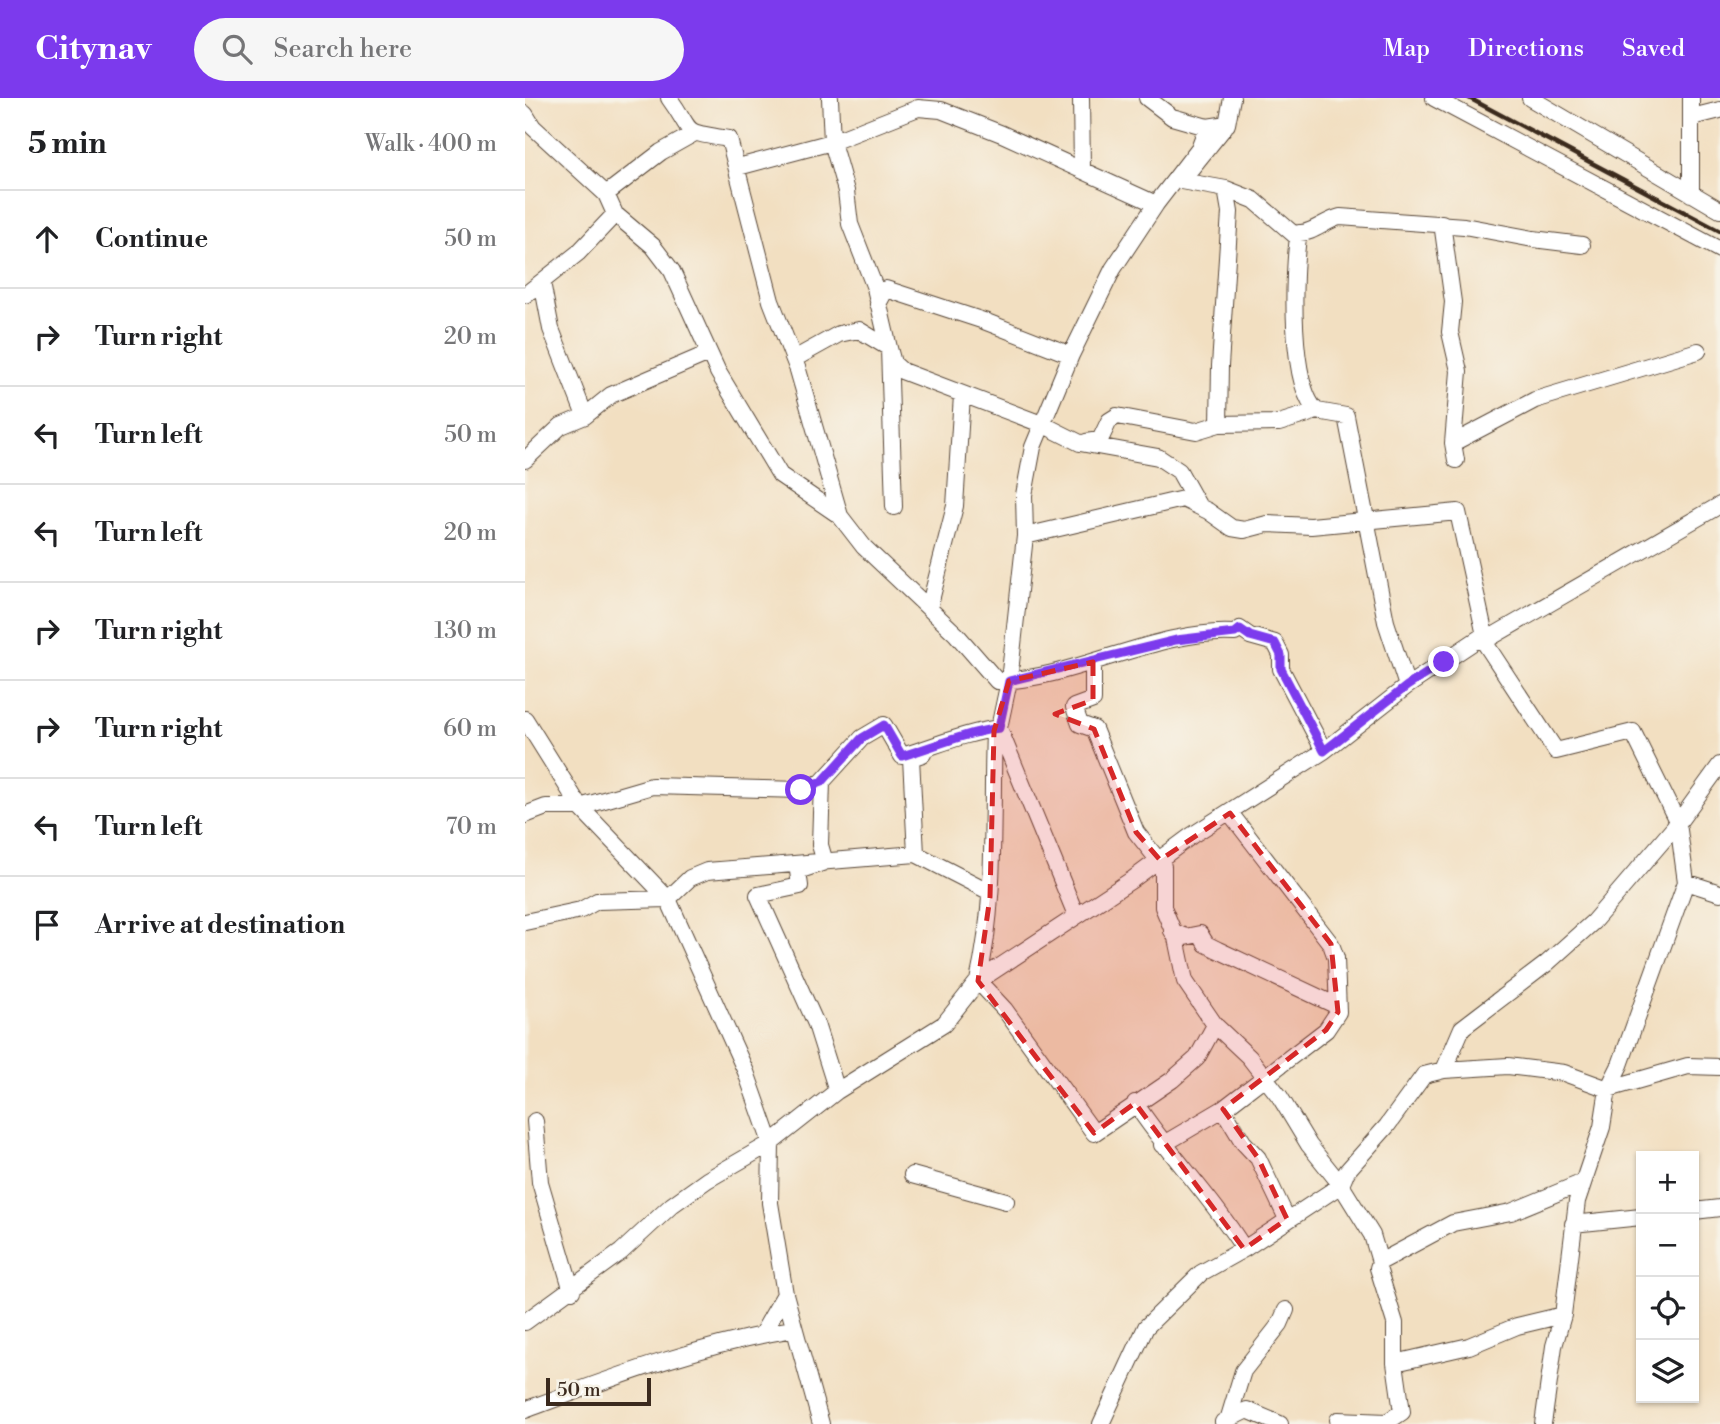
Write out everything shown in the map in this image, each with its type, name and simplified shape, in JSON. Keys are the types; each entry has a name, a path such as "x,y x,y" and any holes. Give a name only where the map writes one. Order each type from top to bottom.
{"street":[{"path":"669,98 683,125 693,134 729,139 737,167 738,184 771,301 794,359 829,468 840,516"},
{"path":"830,98 832,142 846,191 850,224 859,242 893,363 902,371 1044,425 1080,443 1158,457 1179,471 1198,505"},
{"path":"1081,98 1082,170"},
{"path":"1147,98 1172,117 1207,127 1227,124"},
{"path":"1232,98 1227,124 1181,181 1226,188 1254,200 1298,238"},
{"path":"1434,98 1720,250"},
{"path":"1530,98 1720,210"},
{"path":"1691,98 1691,194"},
{"path":"737,167 832,142 918,108 941,110 1156,204"},
{"path":"1692,117 1720,110"},
{"path":"525,114 533,127 605,194 615,214 653,246 672,271 709,353 739,410 780,475 814,501 840,516 864,547 929,608 997,681 1009,681 1093,662 1176,640 1235,633 1240,629 1250,636 1275,643 1281,655 1281,669 1324,751"},
{"path":"978,981 985,952 990,892 996,730 1009,681 1025,537 1027,471 1033,447 1071,355 1114,269 1156,204 1199,148 1207,127"},
{"path":"605,194 661,152 693,134"},
{"path":"1219,424 1221,344 1230,212 1226,188"},
{"path":"525,295 578,253 615,214"},
{"path":"1317,411 1307,397 1296,344 1294,267 1299,233 1305,233 1328,219 1340,217 1442,223 1582,245"},
{"path":"1442,223 1453,302 1450,332 1458,371 1453,443 1456,460"},
{"path":"542,282 551,329 585,416"},
{"path":"878,304 886,289 984,321 1071,355"},
{"path":"794,359 854,329 889,348"},
{"path":"889,348 894,507"},
{"path":"1453,443 1535,400 1697,351"},
{"path":"525,460 561,426 585,416 611,395 709,353"},
{"path":"929,608 955,506 962,395"},
{"path":"1080,443 1100,440 1109,421 1117,416 1196,431 1219,424 1279,423 1317,411 1346,416 1389,633 1407,686"},
{"path":"1025,537 1183,499 1198,505 1232,528 1244,530 1266,524 1311,526 1458,512 1483,638 1556,751 1633,732 1678,824 1685,882 1620,1065 1608,1088 1602,1127 1581,1183 1573,1224 1563,1315 1554,1346 1543,1424"},
{"path":"525,1322 572,1291 621,1252 672,1205 707,1180 771,1143 837,1091 944,1024 978,981 1160,860 1191,836 1324,751 1407,686 1483,638 1720,505"},
{"path":"1093,662 1093,700 1074,707 1080,724 1094,729 1106,752 1136,832 1160,860 1163,907 1176,938 1185,981 1215,1025 1265,1078 1309,1145 1341,1185 1372,1235 1380,1262 1378,1268 1395,1323 1395,1363 1402,1412 1387,1422 1335,1423"},
{"path":"525,719 580,807 668,899 746,1072 771,1143 770,1203 785,1294 821,1424"},
{"path":"525,816 553,806 580,807 652,786 801,790 822,782 862,738 884,725 902,756 938,747 969,733 996,730"},
{"path":"916,854 911,758 996,730"},
{"path":"996,730 1076,915"},
{"path":"1444,1070 1462,1028 1546,964 1593,922 1678,824 1720,765"},
{"path":"822,782 820,845 825,860"},
{"path":"1162,1145 1223,1109 1265,1078 1311,1038 1326,1030 1338,1012 1335,1004 1336,958 1331,944 1230,813"},
{"path":"525,922 581,910 597,901 668,899 689,878 707,871 916,854 990,892"},
{"path":"758,895 800,886 798,871 818,866 825,860"},
{"path":"746,867 816,1024 837,1091"},
{"path":"1685,882 1720,893"},
{"path":"1172,931 1185,937 1200,934 1206,944 1335,1004"},
{"path":"978,981 1005,1010 1094,1133 1172,1080 1197,1058 1215,1025"},
{"path":"1101,1424 1146,1327 1201,1273 1244,1249 1341,1185 1347,1171 1387,1126 1425,1075 1444,1070 1509,1066 1564,1073 1608,1088 1688,1066 1720,1067"},
{"path":"1135,1103 1162,1145 1213,1201 1244,1249"},
{"path":"1223,1109 1243,1142 1258,1158 1287,1219"},
{"path":"535,1121 540,1182 572,1291"},
{"path":"912,1175 1006,1201"},
{"path":"1380,1262 1453,1223 1511,1212 1581,1183"},
{"path":"1699,1210 1720,1208"},
{"path":"1573,1224 1636,1218"},
{"path":"762,1334 785,1294"},
{"path":"1225,1421 1243,1371 1280,1324 1286,1310"},
{"path":"1395,1363 1469,1346 1517,1326 1563,1315"},
{"path":"525,1410 651,1366 762,1334 793,1329"},
{"path":"1225,1421 1247,1410 1280,1424"}],"highlighted area":[{"path":"1093,662 1093,700 1055,714 1094,729 1136,832 1160,860 1230,813 1331,944 1338,1012 1326,1030 1223,1109 1258,1158 1287,1219 1244,1249 1135,1103 1094,1133 978,981 990,897 994,731 1009,681"}],"railway":[{"path":"1469,98 1720,231"}],"route":[{"path":"801,790 822,782 862,738 884,725 902,756 938,747 969,733 999,728 1009,681 1176,640 1235,633 1240,629 1250,636 1275,643 1281,655 1281,669 1324,751 1407,686 1444,662"}]}
